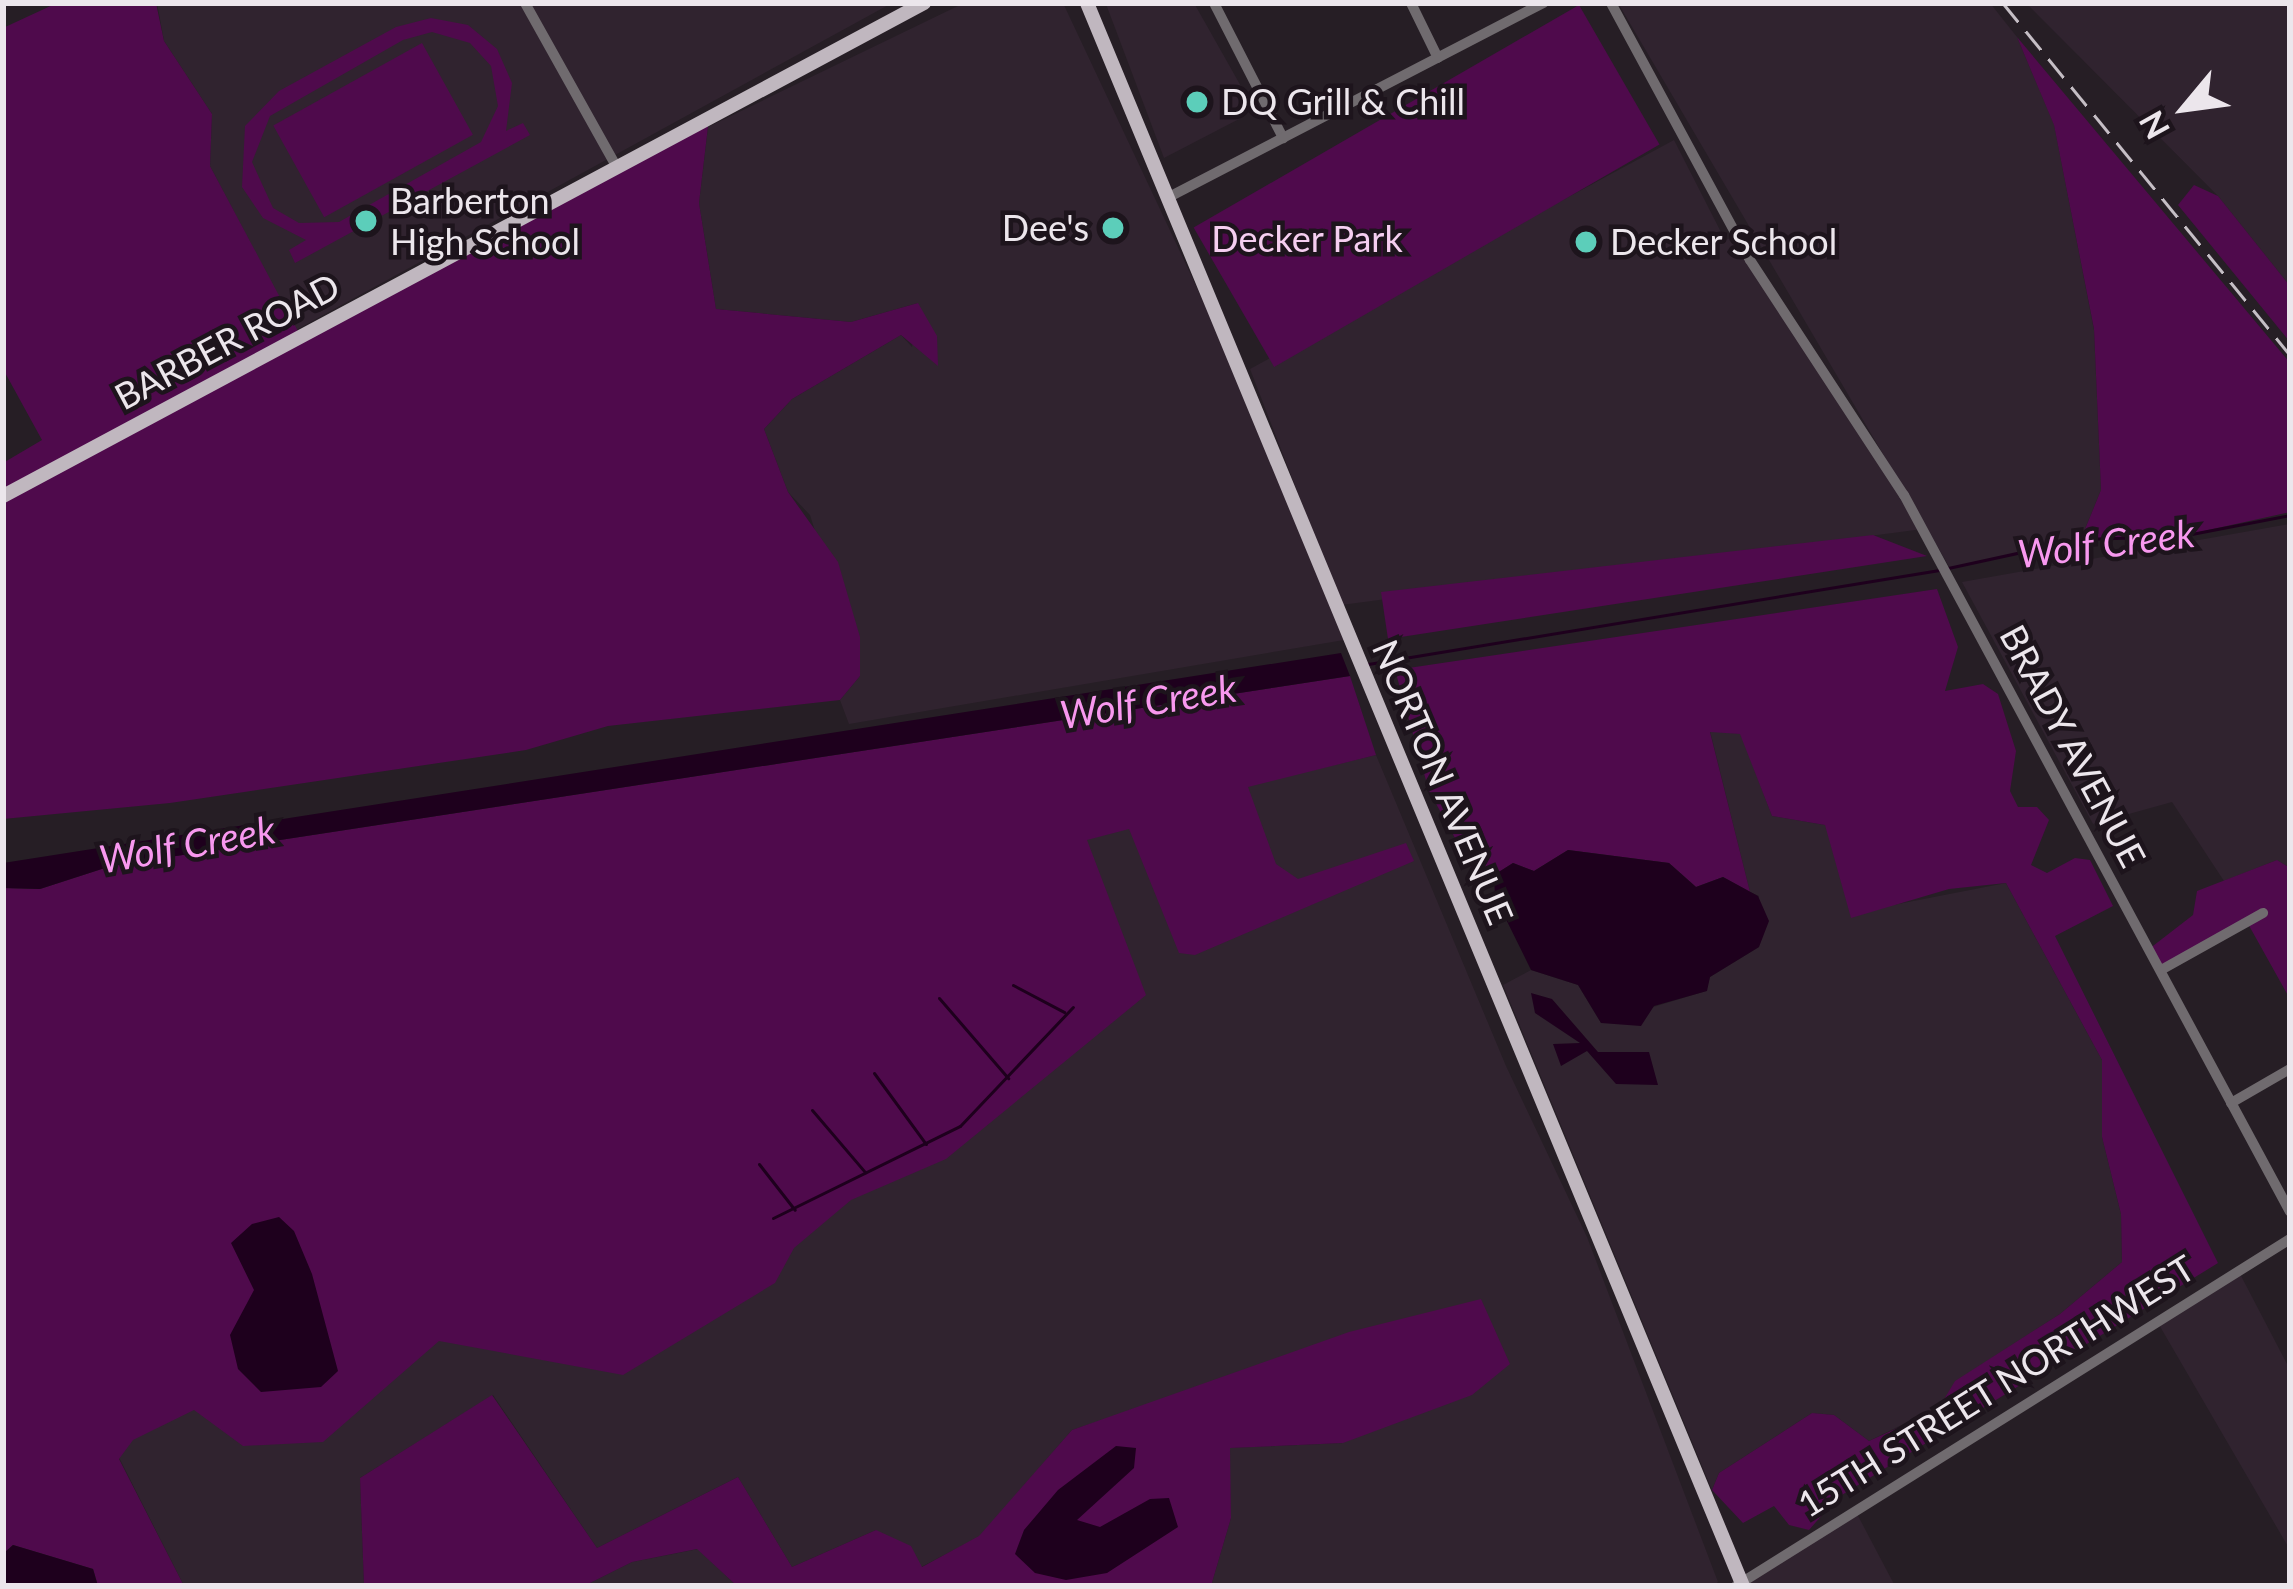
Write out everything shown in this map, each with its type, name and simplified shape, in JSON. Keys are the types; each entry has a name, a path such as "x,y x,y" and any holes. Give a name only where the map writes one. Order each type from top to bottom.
{"main road":[{"name":"BARBER ROAD","path":"3,496 924,3"},
{"name":"NORTON AVENUE","path":"1087,3 1740,1585"}],"street":[{"path":"525,3 616,166"},
{"path":"1214,3 1283,138"},
{"path":"1411,3 1438,58"},
{"path":"1169,197 1544,3"},
{"name":"BRADY AVENUE","path":"1611,3 1718,205 1931,544 2290,1213"},
{"path":"2161,970 2263,913"},
{"path":"2231,1103 2290,1069"},
{"name":"15TH STREET NORTHWEST","path":"1740,1585 2290,1239"}],"shaded area":[{"name":"Barberton High School","path":"157,3 892,3 296,330 210,166 212,114 164,41"},
{"path":"1063,3 1262,426 1350,639 849,724 840,700 860,676 810,515 788,492 764,429 792,399 901,335 912,347 918,303 851,322 716,309 699,203 708,127 962,4"},
{"path":"1194,3 1251,104 1241,118 1164,158 1106,4"},
{"path":"1618,3 1990,3 2017,37 2054,124 2094,330 2101,490 2081,539 1950,568"},
{"path":"2026,3 2290,3 2290,286 2218,196"},
{"path":"1674,140 1725,240 1736,236 1923,529 1341,605 1250,369"},
{"path":"2290,524 2290,868 2277,860 2224,881 2172,802 2093,824 1962,582"},
{"path":"1710,731 1741,734 1772,816 1825,825 1893,905 2006,883 2102,1060 2102,1137 2121,1214 2122,1262 2060,1314 1956,1381 1940,1406 1869,1441 1834,1415 1812,1413 1719,1473 1712,1490 1503,985 1531,970 1578,985 1601,1023 1706,991 1710,977 1759,947 1759,896 1750,892"},
{"path":"1376,755 1506,1066 1587,1237 1718,1582 1713,1586 1211,1586 1231,1518 1229,1448 1343,1443 1412,1317 1072,1430 979,1537 921,1567 876,1530 792,1567 738,1477 597,1548 493,1395 360,1478 364,1586 184,1586 103,1426 1059,822 1142,811"},
{"path":"2239,1272 2287,1364 2290,1550 2158,1323"},
{"path":"1856,1512 1895,1586 1747,1586 1746,1584"},
{"path":"698,1549 737,1586 584,1586 632,1562"}],"green space":[{"path":"57,3 156,3 164,41 212,114 210,166 300,335 709,118 699,203 716,309 851,322 918,303 937,336 938,366 901,335 792,399 764,429 788,492 838,562 860,637 860,676 840,700 608,726 526,750 170,803 3,819 3,463 42,440 3,369 3,28"},
{"name":"Decker Park","path":"1579,5 1660,144 1274,367 1194,228"},
{"path":"431,18 468,25 497,49 512,83 506,131 523,123 530,135 295,263 289,250 306,240 263,218 242,187 245,126 279,91 396,27","holes":["432,32 470,43 491,66 498,106 481,142 339,222 299,223 273,208 252,162 270,116 403,40"]},
{"path":"2017,37 2290,363 2290,512 2181,536 2081,539 2101,490 2094,329 2054,125"},
{"path":"422,43 473,135 324,217 273,125"},
{"path":"2194,185 2218,196 2290,286 2290,342 2178,205"},
{"path":"1873,535 1927,556 1388,639 1381,592"},
{"path":"1937,589 1958,647 1945,691 1983,684 1998,694 2016,751 2010,791 2018,807 2037,807 2049,820 2031,865 2047,873 2075,858 2090,860 2113,906 2055,936 2218,1263 1837,1498 1809,1530 1789,1525 1774,1506 1743,1523 1712,1490 1719,1473 1812,1413 1834,1415 1869,1441 1915,1420 1940,1406 1955,1381 2060,1314 2122,1262 2121,1214 2102,1137 2102,1060 2006,883 1949,889 1851,918 1825,825 1772,816 1740,734 1710,732 1750,892 1723,877 1696,887 1669,863 1568,850 1534,871 1513,863 1494,875 1471,867 1429,791 1395,670"},
{"path":"1350,676 1376,755 1248,787 1276,864 1298,879 1406,843 1414,861 1195,955 1179,953 1129,829 1087,840 1146,995 946,1159 851,1200 794,1248 775,1283 623,1375 439,1341 323,1442 243,1446 194,1410 133,1440 119,1459 184,1586 98,1586 93,1569 13,1545 3,1554 3,888 40,889 111,866"},
{"path":"2277,860 2290,868 2290,999 2247,922 2161,970 2149,949 2193,915 2197,891"},
{"path":"1481,1299 1510,1364 1472,1395 1343,1443 1230,1448 1231,1518 1211,1586 737,1586 697,1549 632,1562 584,1586 364,1586 360,1478 492,1395 597,1548 738,1477 792,1567 876,1530 911,1546 922,1567 979,1536 1072,1430 1349,1332"}],"water":[{"path":"1341,653 1350,676 111,866 40,889 3,888 3,863"},
{"path":"1568,850 1669,863 1696,887 1723,877 1758,896 1769,921 1759,947 1710,977 1707,991 1654,1006 1641,1026 1601,1023 1578,985 1531,970 1495,897 1494,875 1513,863 1534,871"},
{"path":"1531,993 1552,999 1598,1052 1649,1052 1658,1085 1616,1084 1587,1051 1561,1066 1553,1044 1580,1043 1535,1013"},
{"path":"279,1217 294,1231 312,1274 338,1371 321,1387 261,1392 238,1369 230,1335 254,1290 231,1243 252,1224"},
{"path":"1116,1446 1136,1448 1134,1468 1077,1520 1100,1527 1150,1499 1169,1498 1178,1527 1107,1573 1066,1580 1035,1573 1015,1554 1024,1530 1058,1490"},
{"path":"13,1545 93,1569 98,1586 3,1586 3,1554"}],"waterway":[{"name":"Wolf Creek","path":"1948,568 2081,539 2181,536 2290,515"},
{"name":"Wolf Creek","path":"1368,664 1939,570"},
{"path":"1013,985 1064,1012"},
{"path":"939,998 1008,1078"},
{"path":"773,1218 960,1126 1073,1007"},
{"path":"874,1073 926,1144"},
{"path":"812,1110 865,1172"},
{"path":"759,1164 795,1210"}],"railway":[{"path":"2003,3 2290,355"}],"place":[{"name":"DQ Grill & Chill","path":"1197,102"},
{"name":"Barberton High School","path":"366,221"},
{"name":"Dee's","path":"1113,228"},
{"name":"Decker School","path":"1586,242"}]}
